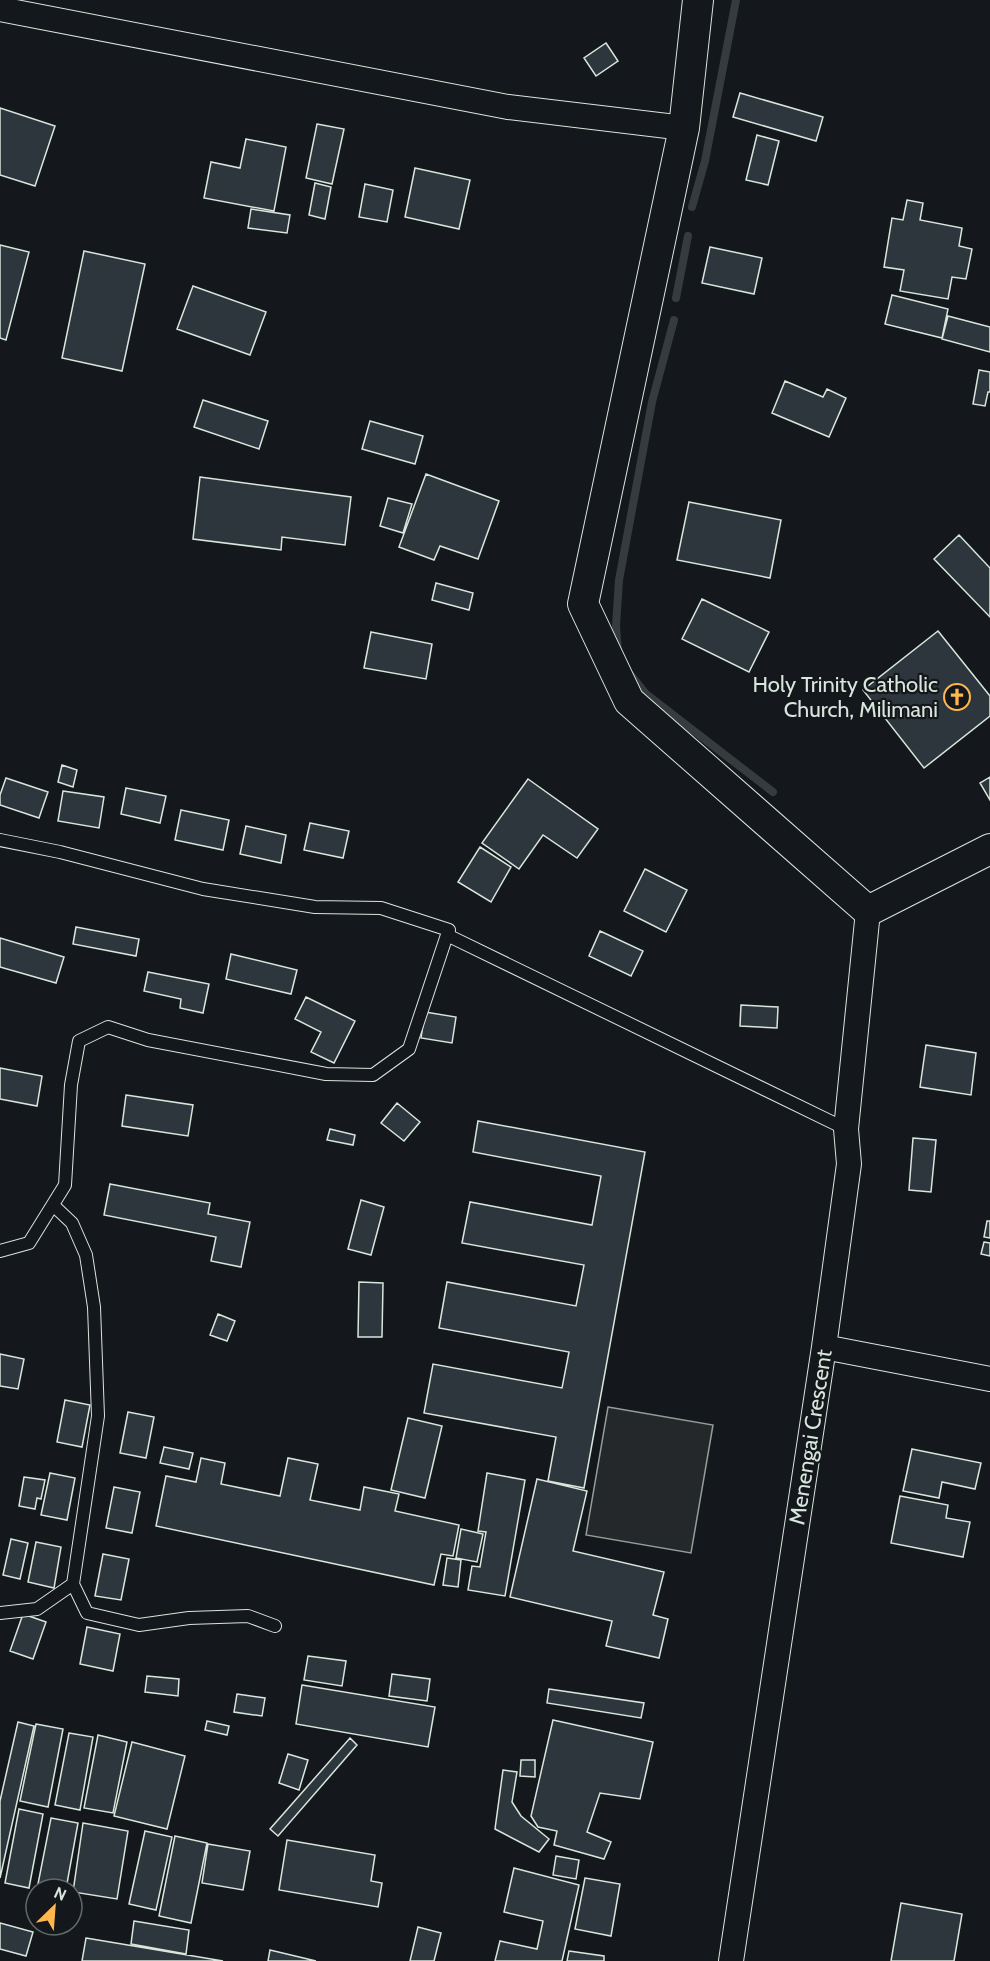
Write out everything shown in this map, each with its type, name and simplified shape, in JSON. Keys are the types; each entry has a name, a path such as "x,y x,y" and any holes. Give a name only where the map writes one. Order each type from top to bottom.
{"street":[{"path":"698,0 684,128 583,604 629,701 868,911 990,849"},
{"path":"0,9 508,107 684,128"},
{"name":"Menengai Crescent","path":"731,1961 824,1347 849,1164 846,1129 868,911"},
{"path":"824,1347 990,1379"}],"lane":[{"path":"0,840 60,852 203,889 315,907 381,908 449,930 409,1049 373,1075 326,1074 148,1040 108,1027 79,1041 71,1085 65,1185 30,1243 0,1251"},
{"path":"447,935 846,1129"},
{"path":"53,1205 72,1223 86,1255 94,1307 98,1416 73,1584 87,1613 139,1625 189,1618 248,1616 275,1626"},
{"path":"0,1613 37,1609 73,1584"}],"shaded area":[{"path":"608,1407 713,1425 691,1553 586,1535"}],"building":[{"path":"606,43 618,61 596,76 584,58"},
{"path":"740,93 823,117 816,141 733,117"},
{"path":"0,108 55,126 35,186 0,175"},
{"path":"317,124 344,129 332,184 306,178"},
{"path":"757,135 779,141 768,185 746,180"},
{"path":"246,139 286,147 274,211 204,198 211,162 240,168"},
{"path":"415,168 470,180 459,229 405,217"},
{"path":"315,183 331,187 325,219 309,215"},
{"path":"365,184 393,190 387,222 359,217"},
{"path":"907,200 923,203 920,220 962,228 959,246 972,249 966,279 952,277 948,299 900,291 904,270 884,267 892,218 903,220"},
{"path":"251,209 290,215 287,233 248,228"},
{"path":"0,245 29,252 6,340 0,338"},
{"path":"710,247 762,258 754,294 702,283"},
{"path":"84,251 145,264 122,371 62,358"},
{"path":"193,286 266,312 250,355 177,329"},
{"path":"892,295 948,309 942,338 885,324"},
{"path":"948,316 990,327 990,352 942,339"},
{"path":"979,370 990,372 990,392 988,392 985,406 973,404"},
{"path":"785,381 823,397 827,389 846,398 829,437 772,413"},
{"path":"203,400 268,421 259,449 194,427"},
{"path":"370,421 423,436 415,464 362,449"},
{"path":"426,474 499,501 478,559 440,546 434,560 399,547"},
{"path":"200,477 351,497 345,545 282,537 281,550 193,539"},
{"path":"388,498 412,504 403,533 380,526"},
{"path":"689,502 781,520 770,578 677,560"},
{"path":"959,535 990,568 990,617 934,559"},
{"path":"436,583 473,593 469,610 432,600"},
{"path":"702,599 769,632 749,672 682,639"},
{"path":"938,631 990,696 990,716 924,768 863,690"},
{"path":"371,632 432,644 426,679 364,668"},
{"path":"62,765 77,770 73,787 58,782"},
{"path":"990,777 990,800 980,783"},
{"path":"6,778 48,792 39,818 0,805 0,795"},
{"path":"528,779 598,829 577,858 543,835 519,869 482,843"},
{"path":"126,788 166,796 160,823 121,814"},
{"path":"63,791 104,797 99,828 58,821"},
{"path":"181,810 229,820 223,850 175,840"},
{"path":"310,823 349,831 343,858 304,850"},
{"path":"246,826 286,835 281,863 240,854"},
{"path":"480,847 511,867 491,902 458,882"},
{"path":"645,869 687,890 666,932 624,911"},
{"path":"76,927 139,939 136,956 73,944"},
{"path":"600,931 643,951 631,976 589,956"},
{"path":"0,938 64,957 56,983 0,967"},
{"path":"231,954 297,970 291,994 226,979"},
{"path":"148,972 209,984 203,1013 180,1008 181,999 144,991"},
{"path":"306,997 355,1021 334,1063 311,1052 321,1032 295,1019"},
{"path":"741,1005 778,1007 777,1028 740,1026"},
{"path":"425,1012 456,1017 452,1043 421,1038"},
{"path":"926,1045 976,1053 971,1095 920,1087"},
{"path":"0,1068 42,1076 37,1106 0,1099"},
{"path":"126,1095 193,1105 188,1136 122,1126"},
{"path":"397,1103 420,1122 404,1141 381,1123"},
{"path":"478,1121 645,1152 584,1488 548,1481 556,1437 424,1413 433,1364 562,1388 569,1352 439,1328 447,1282 576,1306 584,1265 462,1243 470,1202 592,1225 601,1176 473,1152"},
{"path":"330,1129 355,1135 353,1145 327,1140"},
{"path":"913,1138 936,1140 931,1192 909,1190"},
{"path":"110,1184 210,1203 208,1214 250,1222 241,1267 211,1261 216,1237 104,1215"},
{"path":"361,1200 384,1207 371,1255 348,1249"},
{"path":"987,1221 990,1221 990,1238 984,1237"},
{"path":"984,1242 990,1243 990,1256 981,1254"},
{"path":"359,1282 383,1283 382,1337 358,1337"},
{"path":"218,1314 235,1321 227,1341 210,1335"},
{"path":"0,1354 24,1359 18,1389 0,1386"},
{"path":"65,1400 90,1405 82,1447 57,1442"},
{"path":"128,1412 154,1417 146,1458 120,1453"},
{"path":"408,1418 442,1426 425,1498 391,1490"},
{"path":"164,1447 193,1453 189,1469 160,1463"},
{"path":"912,1449 981,1463 975,1489 942,1482 939,1498 903,1491"},
{"path":"201,1458 225,1463 221,1484 280,1496 288,1458 318,1464 310,1500 360,1510 364,1487 399,1494 395,1511 459,1525 453,1556 441,1554 434,1585 156,1526 166,1476 196,1482"},
{"path":"50,1473 75,1478 67,1520 41,1515"},
{"path":"487,1473 525,1480 505,1596 468,1590 472,1566 480,1567 486,1532 478,1531"},
{"path":"24,1477 45,1480 41,1499 37,1498 35,1509 19,1506"},
{"path":"537,1479 587,1491 573,1551 664,1572 653,1615 668,1619 659,1658 606,1646 612,1621 510,1597"},
{"path":"114,1487 140,1492 132,1533 106,1528"},
{"path":"900,1496 948,1505 946,1518 970,1522 963,1557 891,1543"},
{"path":"461,1529 483,1534 477,1562 456,1558"},
{"path":"11,1539 28,1543 20,1579 3,1575"},
{"path":"36,1542 61,1547 54,1588 28,1582"},
{"path":"103,1554 129,1559 121,1600 95,1596"},
{"path":"447,1558 461,1560 458,1587 443,1585"},
{"path":"23,1614 46,1622 33,1659 10,1651"},
{"path":"87,1627 120,1634 113,1671 80,1664"},
{"path":"308,1656 346,1661 342,1686 304,1680"},
{"path":"392,1674 430,1679 427,1701 389,1696"},
{"path":"147,1676 179,1679 178,1696 145,1692"},
{"path":"302,1685 435,1707 428,1747 296,1724"},
{"path":"549,1689 644,1703 641,1718 547,1703"},
{"path":"237,1694 265,1698 262,1716 234,1712"},
{"path":"553,1720 653,1742 640,1799 600,1793 587,1832 611,1842 604,1859 554,1845 557,1831 538,1827 531,1816"},
{"path":"207,1721 229,1726 227,1735 205,1730"},
{"path":"18,1722 34,1726 0,1878 0,1801"},
{"path":"36,1724 63,1729 48,1807 20,1801"},
{"path":"69,1733 93,1737 80,1810 55,1805"},
{"path":"98,1735 127,1742 113,1813 84,1808"},
{"path":"350,1738 357,1745 278,1836 270,1829"},
{"path":"132,1742 185,1756 167,1829 114,1816"},
{"path":"288,1754 308,1760 299,1790 279,1783"},
{"path":"521,1760 535,1760 535,1777 520,1776"},
{"path":"503,1770 517,1772 512,1802 521,1816 549,1839 539,1852 495,1829"},
{"path":"19,1809 43,1814 31,1877 24,1877 24,1887 5,1883"},
{"path":"51,1818 78,1823 68,1877 39,1877"},
{"path":"83,1823 128,1831 117,1899 84,1894 84,1877 75,1877"},
{"path":"145,1831 172,1837 156,1910 129,1904"},
{"path":"175,1836 207,1843 191,1923 159,1916"},
{"path":"287,1840 375,1855 371,1881 382,1883 378,1907 279,1890"},
{"path":"208,1844 250,1851 243,1890 202,1883"},
{"path":"556,1856 579,1860 576,1879 553,1875"},
{"path":"514,1868 579,1885 562,1961 495,1961 500,1941 537,1949 543,1921 504,1912"},
{"path":"585,1878 620,1884 611,1936 575,1929"},
{"path":"901,1903 962,1914 954,1961 891,1961"},
{"path":"134,1921 189,1930 186,1954 131,1944"},
{"path":"0,1923 24,1930 24,1937 32,1937 26,1956 0,1949"},
{"path":"418,1927 441,1933 434,1961 410,1961"},
{"path":"86,1938 223,1961 82,1961"},
{"path":"270,1950 316,1961 268,1961"},
{"path":"569,1951 604,1956 604,1961 567,1961"}],"waterway":[{"path":"692,207 705,161 736,0"},
{"path":"676,298 688,236"},
{"path":"618,653 616,626 619,580 652,402 674,320"},
{"path":"630,674 646,694 773,792"}],"place":[{"name":"Holy Trinity Catholic Church, Milimani","path":"957,697"}]}
